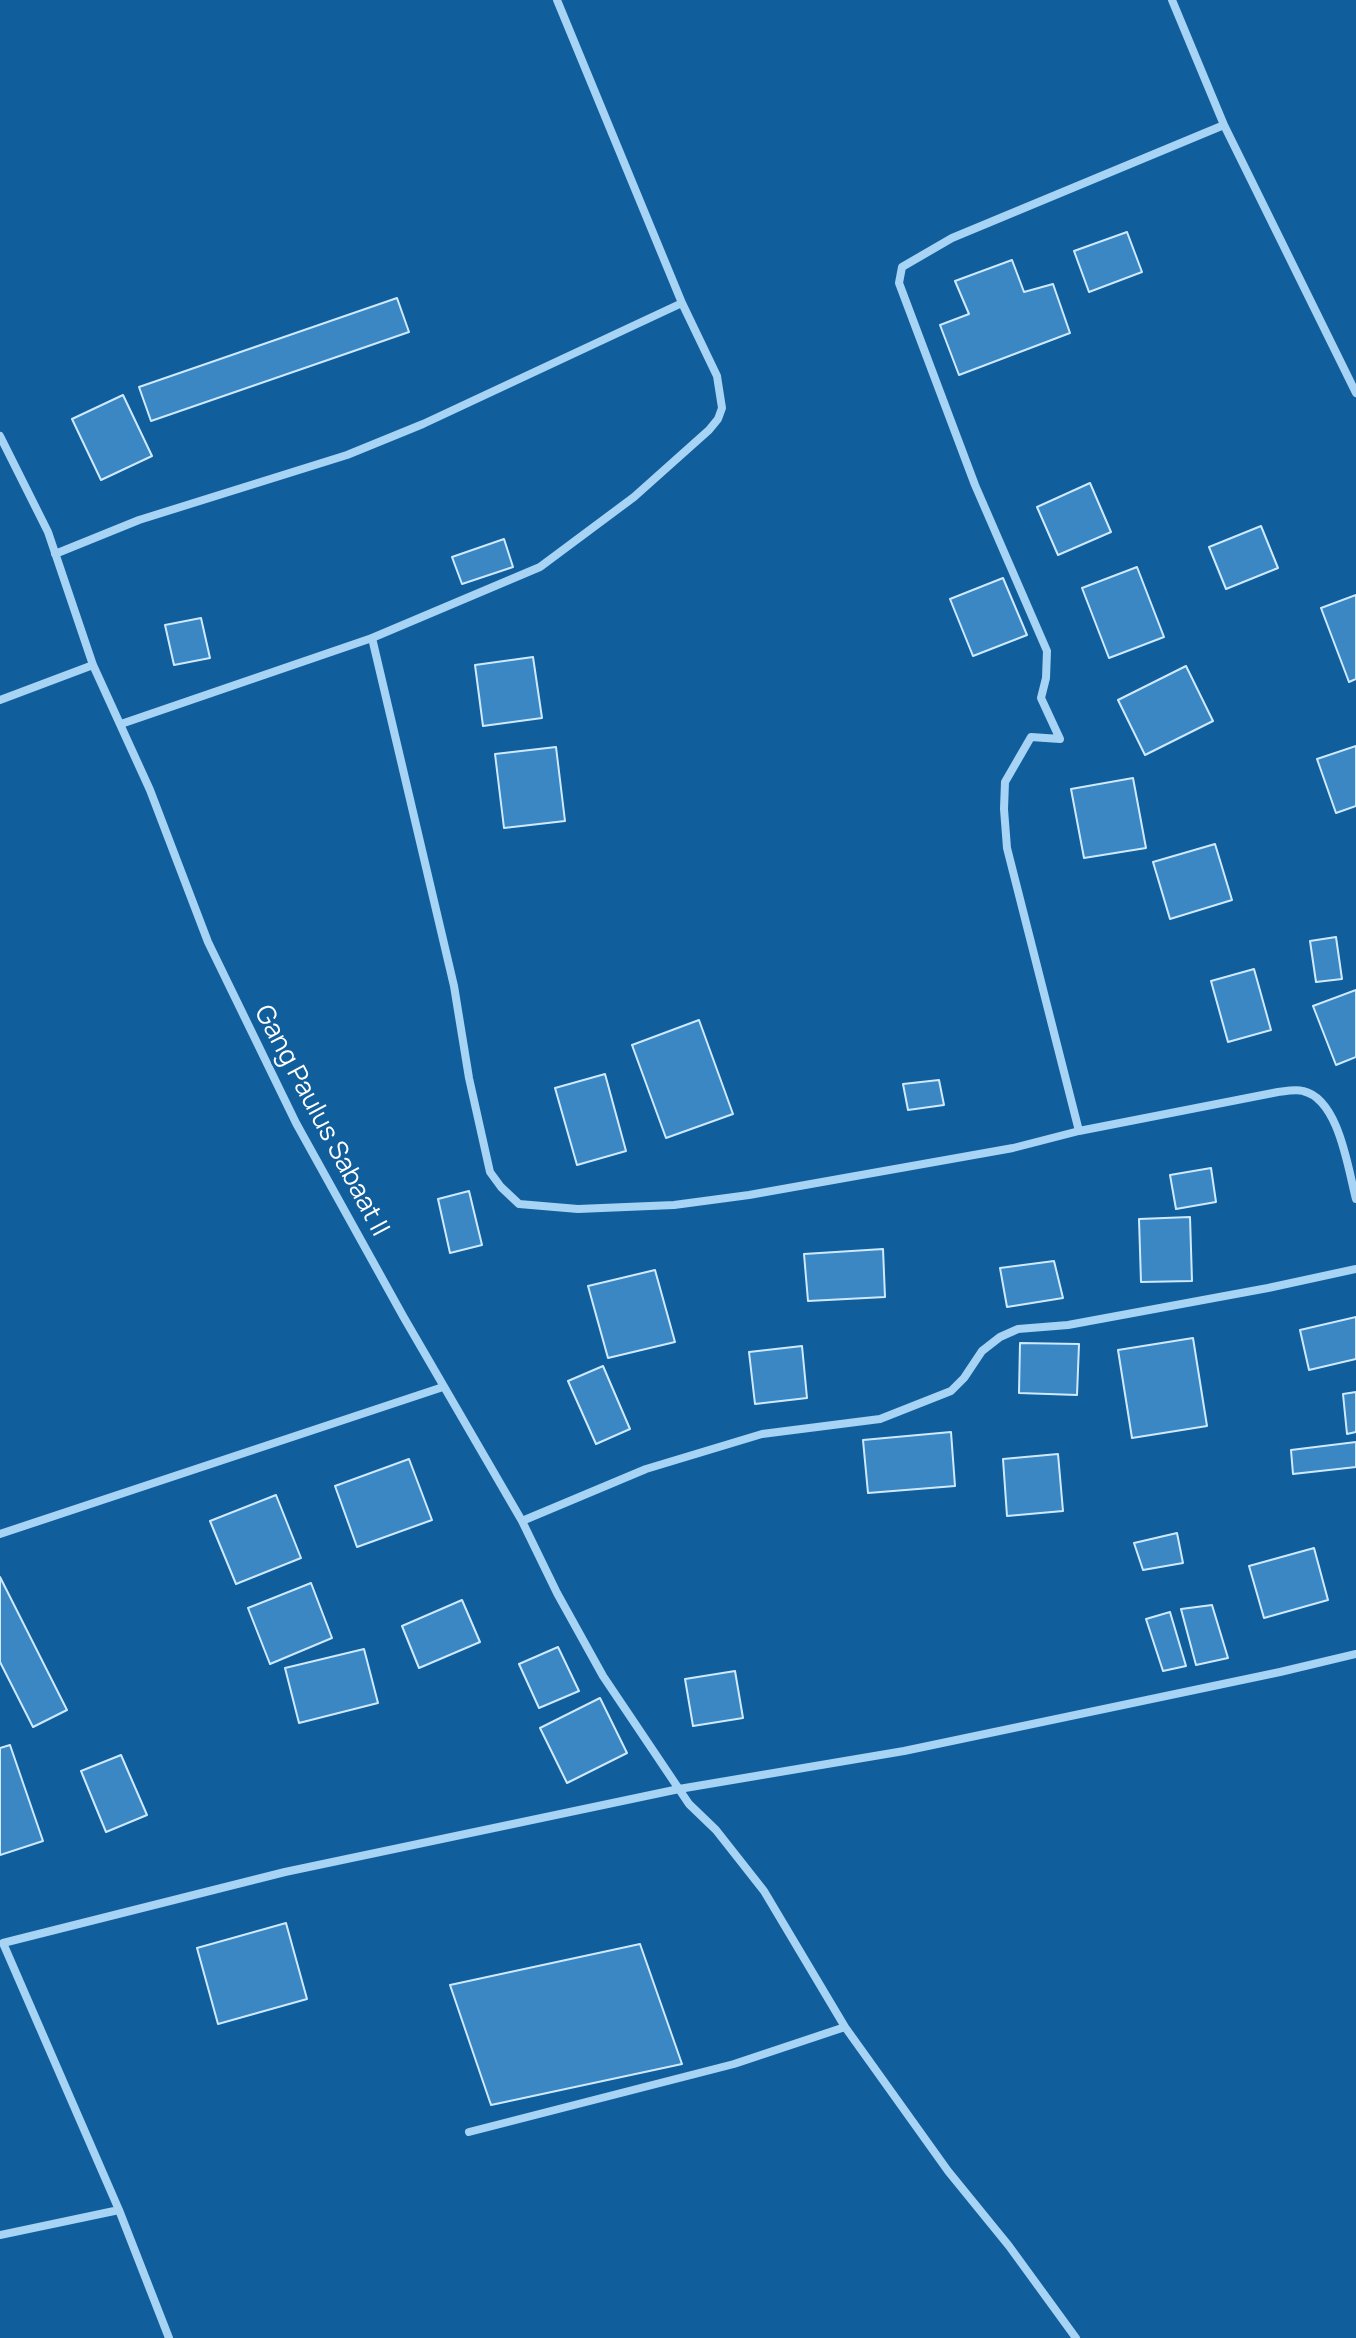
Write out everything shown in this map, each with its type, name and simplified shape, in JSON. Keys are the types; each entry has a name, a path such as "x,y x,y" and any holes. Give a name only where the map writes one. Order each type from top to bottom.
{"street":[{"path":"121,724 372,638 540,567 634,497 718,419 722,408 717,376 682,303 557,0"},
{"path":"1172,0 1224,125 1356,393"},
{"path":"1079,1131 1007,848 1004,809 1005,782 1031,737 1060,739 1041,698 1046,678 1047,651 975,485 899,283 902,267 952,238 1224,125"},
{"path":"55,554 139,520 347,455 423,424 682,303"},
{"name":"Gang Paulus Sabaat II","path":"0,436 48,532 93,665 156,803 214,956 296,1123 443,1387 522,1521 603,1676 689,1804 716,1830 764,1891 845,2027 948,2171 1009,2246 1076,2338"},
{"path":"372,638 454,986 469,1078 490,1172 519,1204 578,1209 674,1205 749,1195 1013,1148 1079,1131 1266,1094 1302,1091 1319,1098 1334,1120 1356,1199"},
{"path":"0,700 93,665"},
{"path":"522,1521 646,1469 762,1434 880,1419 951,1391 982,1351 1000,1337 1018,1329 1068,1325 1356,1269"},
{"path":"0,1534 443,1387"},
{"path":"169,2338 119,2210 1,1941 285,1872 679,1789 904,1751 1356,1654"},
{"path":"469,2132 705,2072 845,2027"},
{"path":"0,2235 119,2210"}],"building":[{"path":"1127,232 1142,272 1089,292 1074,251"},
{"path":"1012,260 1024,292 1053,284 1070,333 959,375 940,325 969,314 955,281"},
{"path":"397,298 409,332 151,421 139,387"},
{"path":"123,395 152,456 101,480 72,419"},
{"path":"1090,483 1111,532 1058,555 1037,507"},
{"path":"1261,526 1278,568 1226,589 1209,547"},
{"path":"504,539 513,567 462,584 452,557"},
{"path":"1137,567 1164,637 1109,658 1082,588"},
{"path":"1003,578 1027,635 973,656 950,599"},
{"path":"1356,595 1356,679 1349,682 1321,608"},
{"path":"201,618 210,658 174,665 165,625"},
{"path":"533,657 542,718 483,726 475,665"},
{"path":"1186,666 1213,721 1145,755 1118,700"},
{"path":"1356,746 1356,806 1336,813 1317,759"},
{"path":"556,747 565,821 504,828 495,754"},
{"path":"1133,778 1146,848 1084,858 1071,789"},
{"path":"1215,844 1232,900 1170,919 1153,862"},
{"path":"1336,937 1342,979 1316,982 1310,941"},
{"path":"1254,969 1271,1030 1228,1042 1211,981"},
{"path":"1356,990 1356,1057 1336,1065 1313,1006"},
{"path":"699,1020 733,1114 666,1138 632,1045"},
{"path":"605,1074 626,1151 577,1165 555,1088"},
{"path":"939,1080 944,1105 908,1110 903,1084"},
{"path":"1211,1168 1216,1202 1176,1209 1170,1175"},
{"path":"469,1191 482,1245 450,1253 438,1199"},
{"path":"1190,1217 1192,1281 1141,1282 1139,1219"},
{"path":"883,1249 885,1297 808,1301 804,1254"},
{"path":"1054,1261 1063,1298 1007,1307 1000,1268"},
{"path":"655,1270 675,1342 608,1358 588,1286"},
{"path":"1356,1317 1356,1359 1309,1370 1300,1330"},
{"path":"1193,1338 1207,1426 1132,1438 1118,1350"},
{"path":"1020,1343 1079,1344 1077,1395 1019,1393"},
{"path":"802,1346 807,1398 755,1404 749,1352"},
{"path":"603,1366 630,1429 596,1444 568,1381"},
{"path":"1356,1392 1356,1432 1347,1434 1343,1394"},
{"path":"951,1432 955,1486 868,1493 863,1440"},
{"path":"1356,1442 1356,1467 1293,1474 1291,1450"},
{"path":"1058,1454 1063,1511 1007,1516 1003,1459"},
{"path":"409,1459 432,1520 357,1547 335,1486"},
{"path":"276,1495 301,1558 236,1584 210,1521"},
{"path":"1177,1533 1183,1563 1143,1570 1134,1543"},
{"path":"1314,1548 1328,1600 1264,1618 1249,1566"},
{"path":"0,1577 67,1710 33,1727 0,1662"},
{"path":"311,1583 332,1638 270,1664 248,1608"},
{"path":"462,1600 480,1642 419,1668 402,1626"},
{"path":"1212,1605 1228,1658 1196,1665 1181,1609"},
{"path":"1170,1612 1186,1666 1163,1671 1146,1619"},
{"path":"558,1647 579,1691 539,1708 519,1664"},
{"path":"364,1649 378,1703 299,1723 285,1668"},
{"path":"735,1671 743,1718 693,1726 685,1679"},
{"path":"600,1698 627,1753 567,1783 540,1728"},
{"path":"10,1745 43,1841 0,1855 0,1748"},
{"path":"121,1755 147,1815 106,1832 81,1771"},
{"path":"286,1923 307,1999 218,2024 197,1948"},
{"path":"640,1944 682,2064 491,2105 450,1985"}]}
